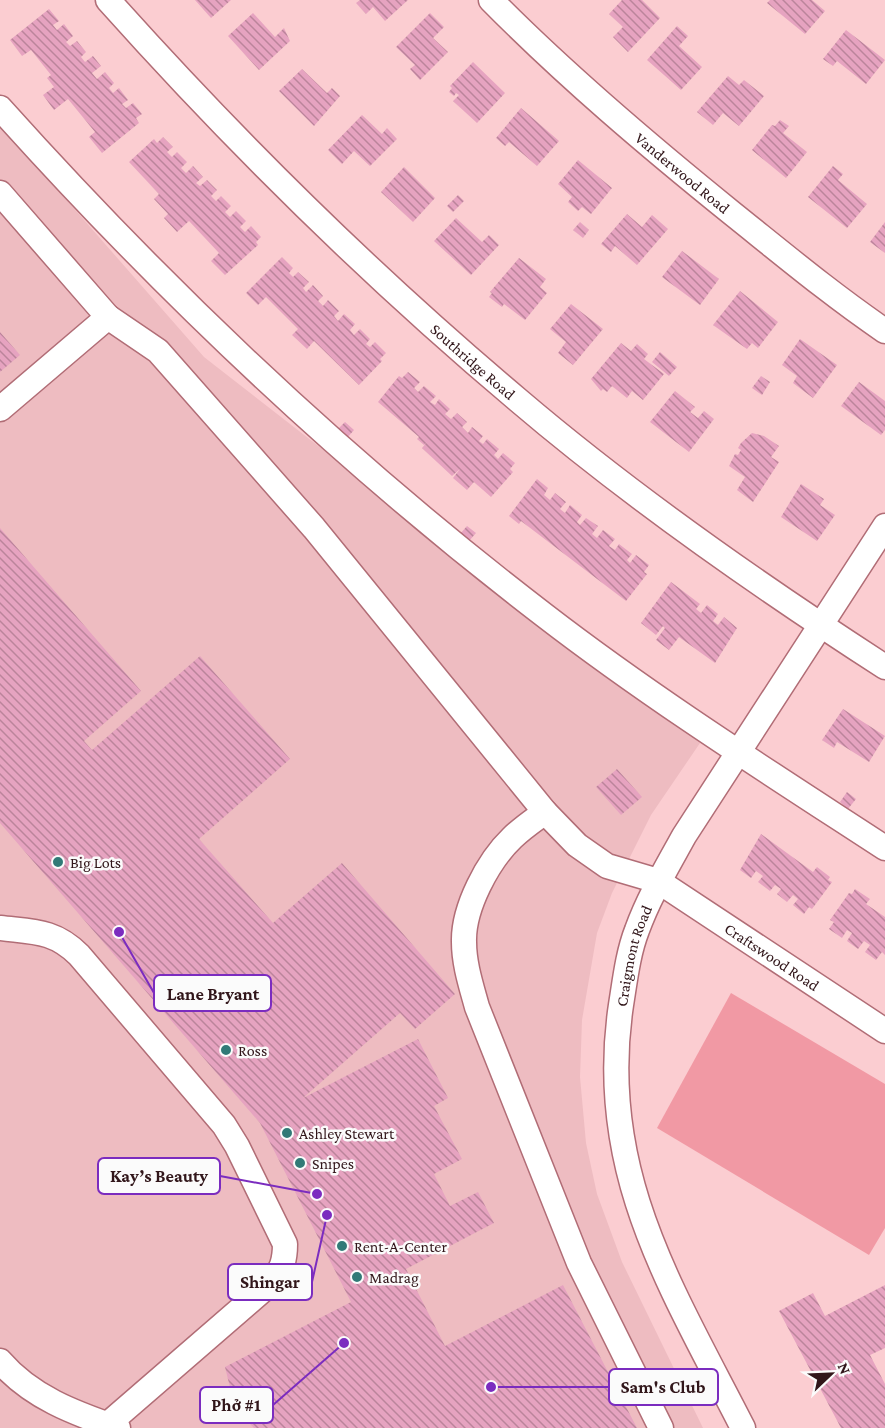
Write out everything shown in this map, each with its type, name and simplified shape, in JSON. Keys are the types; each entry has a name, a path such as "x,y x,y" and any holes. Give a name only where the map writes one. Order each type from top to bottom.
{"street":[{"name":"Southridge Road","path":"108,0 252,154 349,248 509,393 669,519 821,626 885,667"},
{"name":"Vanderwood Road","path":"491,0 600,102 702,189 797,265 885,331"},
{"path":"0,108 125,244 319,430 426,522 546,617 738,752 885,848"},
{"name":"Craftswood Road","path":"0,192 108,317 158,351 314,528 545,812 577,845 607,866 658,882 885,1032"},
{"path":"0,408 108,317"},
{"name":"Craigmont Road","path":"743,1428 653,1249 631,1185 620,1138 616,1079 622,997 636,931 658,882 684,836 885,526"},
{"path":"545,812 511,838 493,863 478,890 467,919 464,941 466,968 477,1006 579,1263 661,1428"},
{"path":"0,928 51,934 65,941 79,954 224,1125 237,1146 285,1244 283,1264 272,1282 113,1426 49,1401 3,1370"}],"shaded area":[{"path":"0,124 204,357 700,743 651,815 612,893 597,933 582,1020 580,1077 586,1143 597,1194 622,1262 703,1428 0,1428"},
{"path":"731,993 885,1084 885,1228 869,1255 657,1128"}],"building":[{"path":"195,0 231,0 211,18"},
{"path":"360,0 408,0 385,21 373,7 366,14 356,3"},
{"path":"622,0 642,0 660,18 628,52 613,37 623,27 609,14"},
{"path":"770,0 812,0 825,11 805,34 767,3"},
{"path":"49,9 59,21 53,25 57,30 64,24 73,36 66,42 70,46 77,41 86,52 81,57 85,62 93,56 101,66 92,73 97,79 105,72 114,83 109,88 113,93 119,88 128,100 122,104 126,108 133,103 142,114 136,118 139,123 102,153 89,137 95,132 68,99 54,110 43,95 54,87 47,78 51,75 31,50 22,56 10,40"},
{"path":"253,13 275,37 284,28 290,41 259,70 228,36"},
{"path":"430,13 444,27 433,38 448,52 420,80 410,69 415,65 396,47"},
{"path":"677,26 688,36 679,46 702,67 681,90 647,60"},
{"path":"846,30 885,60 866,84 837,61 833,66 823,59"},
{"path":"473,62 505,93 477,123 453,101 459,95 456,93 454,96 449,92 452,88 450,86"},
{"path":"302,69 327,93 332,88 340,96 314,126 279,91"},
{"path":"728,76 739,85 744,80 764,96 739,126 723,113 713,125 697,112"},
{"path":"521,108 559,141 537,166 509,142 505,146 496,138"},
{"path":"362,115 382,134 387,128 397,139 370,166 354,151 342,164 328,150"},
{"path":"780,120 789,126 783,133 807,152 786,178 752,150 772,125 775,126"},
{"path":"163,137 173,147 167,152 172,157 177,152 187,162 181,168 186,173 193,166 203,177 196,183 200,186 207,180 217,190 211,196 216,201 221,196 231,206 225,212 230,217 236,211 246,221 240,227 245,232 251,226 261,237 256,242 258,245 225,275 211,261 219,253 189,221 177,232 164,218 168,214 154,199 159,194 129,162 154,139 157,143"},
{"path":"578,160 612,188 591,214 582,207 578,211 568,202 572,197 558,184"},
{"path":"833,166 843,174 838,180 867,204 847,228 808,197"},
{"path":"404,167 435,198 413,222 381,192"},
{"path":"458,195 464,201 453,212 447,206"},
{"path":"627,214 642,227 652,215 668,229 637,265 615,246 611,252 601,244"},
{"path":"456,218 482,242 489,235 499,245 471,275 434,241"},
{"path":"580,222 589,230 583,238 573,230"},
{"path":"885,222 885,253 870,242"},
{"path":"682,251 719,279 700,305 662,277"},
{"path":"282,257 293,268 289,273 293,277 298,272 309,282 303,288 306,292 313,285 323,296 318,301 323,306 328,300 339,311 334,316 338,321 344,314 355,324 350,330 354,335 360,329 370,339 366,344 370,347 375,342 386,353 380,359 382,361 359,385 314,341 307,349 292,335 298,329 266,297 258,305 246,293"},
{"path":"519,258 546,279 540,287 547,293 525,320 504,304 502,307 489,297 492,293 490,292"},
{"path":"740,291 778,322 758,348 752,343 747,349 713,325"},
{"path":"571,304 603,329 573,365 558,353 566,342 550,329"},
{"path":"0,332 20,355 0,372"},
{"path":"800,339 837,365 813,398 793,383 797,376 782,365"},
{"path":"621,343 631,351 637,344 648,354 644,359 664,374 643,400 632,391 627,398 612,386 607,392 603,389 601,391 591,379"},
{"path":"660,352 677,367 669,376 652,362"},
{"path":"408,372 420,382 414,388 418,392 424,386 436,396 430,402 435,405 439,399 450,409 445,414 451,419 457,413 467,422 462,427 468,433 472,427 483,436 479,441 483,444 487,439 499,449 494,455 498,459 503,453 515,463 510,469 513,472 491,497 474,482 467,490 453,478 460,469 452,476 422,448 427,442 424,445 417,439 419,437 378,402 399,376 402,378"},
{"path":"761,376 770,382 762,395 752,388"},
{"path":"859,382 885,401 885,430 881,435 841,406"},
{"path":"675,391 695,407 690,412 698,418 704,411 714,419 689,452 650,422"},
{"path":"345,422 354,430 347,438 338,429"},
{"path":"752,433 764,436 779,446 771,457 779,462 753,502 737,490 745,477 729,466 735,454 738,455 741,450 738,448 741,443"},
{"path":"537,479 548,488 544,495 550,500 555,493 566,502 560,509 565,513 570,505 582,515 577,522 580,525 586,518 598,526 592,534 597,538 603,530 615,539 609,546 615,550 619,544 632,554 627,560 630,563 636,555 649,565 644,572 647,574 626,601 521,521 519,524 509,516"},
{"path":"801,484 824,499 820,505 835,515 817,541 781,517"},
{"path":"467,526 476,533 469,541 460,534"},
{"path":"0,528 141,691 84,741 92,750 200,656 290,759 199,839 273,923 342,863 455,994 415,1029 400,1013 303,1098 418,1039 448,1098 434,1106 462,1159 434,1174 450,1206 478,1192 494,1223 406,1269 445,1346 563,1285 637,1428 254,1428 235,1408 225,1367 351,1302 260,1123 0,823"},
{"path":"671,582 700,604 696,609 701,613 707,605 718,614 713,621 718,625 724,617 737,628 715,663 679,637 669,650 656,640 665,628 663,626 656,635 641,623"},
{"path":"843,709 885,736 869,762 837,742 834,748 822,740"},
{"path":"617,769 642,797 621,815 596,787"},
{"path":"847,792 856,799 848,809 840,802"},
{"path":"761,834 813,872 817,867 830,877 828,880 832,882 812,909 809,907 804,914 793,905 798,899 793,895 787,902 777,894 781,889 775,885 770,891 758,882 763,876 756,871 751,878 740,870"},
{"path":"855,889 870,899 866,904 885,917 885,955 882,952 876,960 865,952 870,945 864,941 858,949 847,941 852,933 847,930 842,938 829,929 834,922 830,920 849,893 852,894"},
{"path":"885,1285 885,1348 870,1355 885,1384 885,1428 841,1428 779,1311 813,1293 825,1316"}],"place":[{"name":"Big Lots","path":"58,862"},
{"name":"Lane Bryant","path":"119,932"},
{"name":"Ross","path":"226,1050"},
{"name":"Ashley Stewart","path":"287,1133"},
{"name":"Snipes","path":"300,1163"},
{"name":"Kay’s Beauty","path":"317,1194"},
{"name":"Shingar","path":"327,1215"},
{"name":"Rent-A-Center","path":"342,1246"},
{"name":"Madrag","path":"357,1277"},
{"name":"Phở #1","path":"344,1343"},
{"name":"Sam's Club","path":"491,1387"}]}
